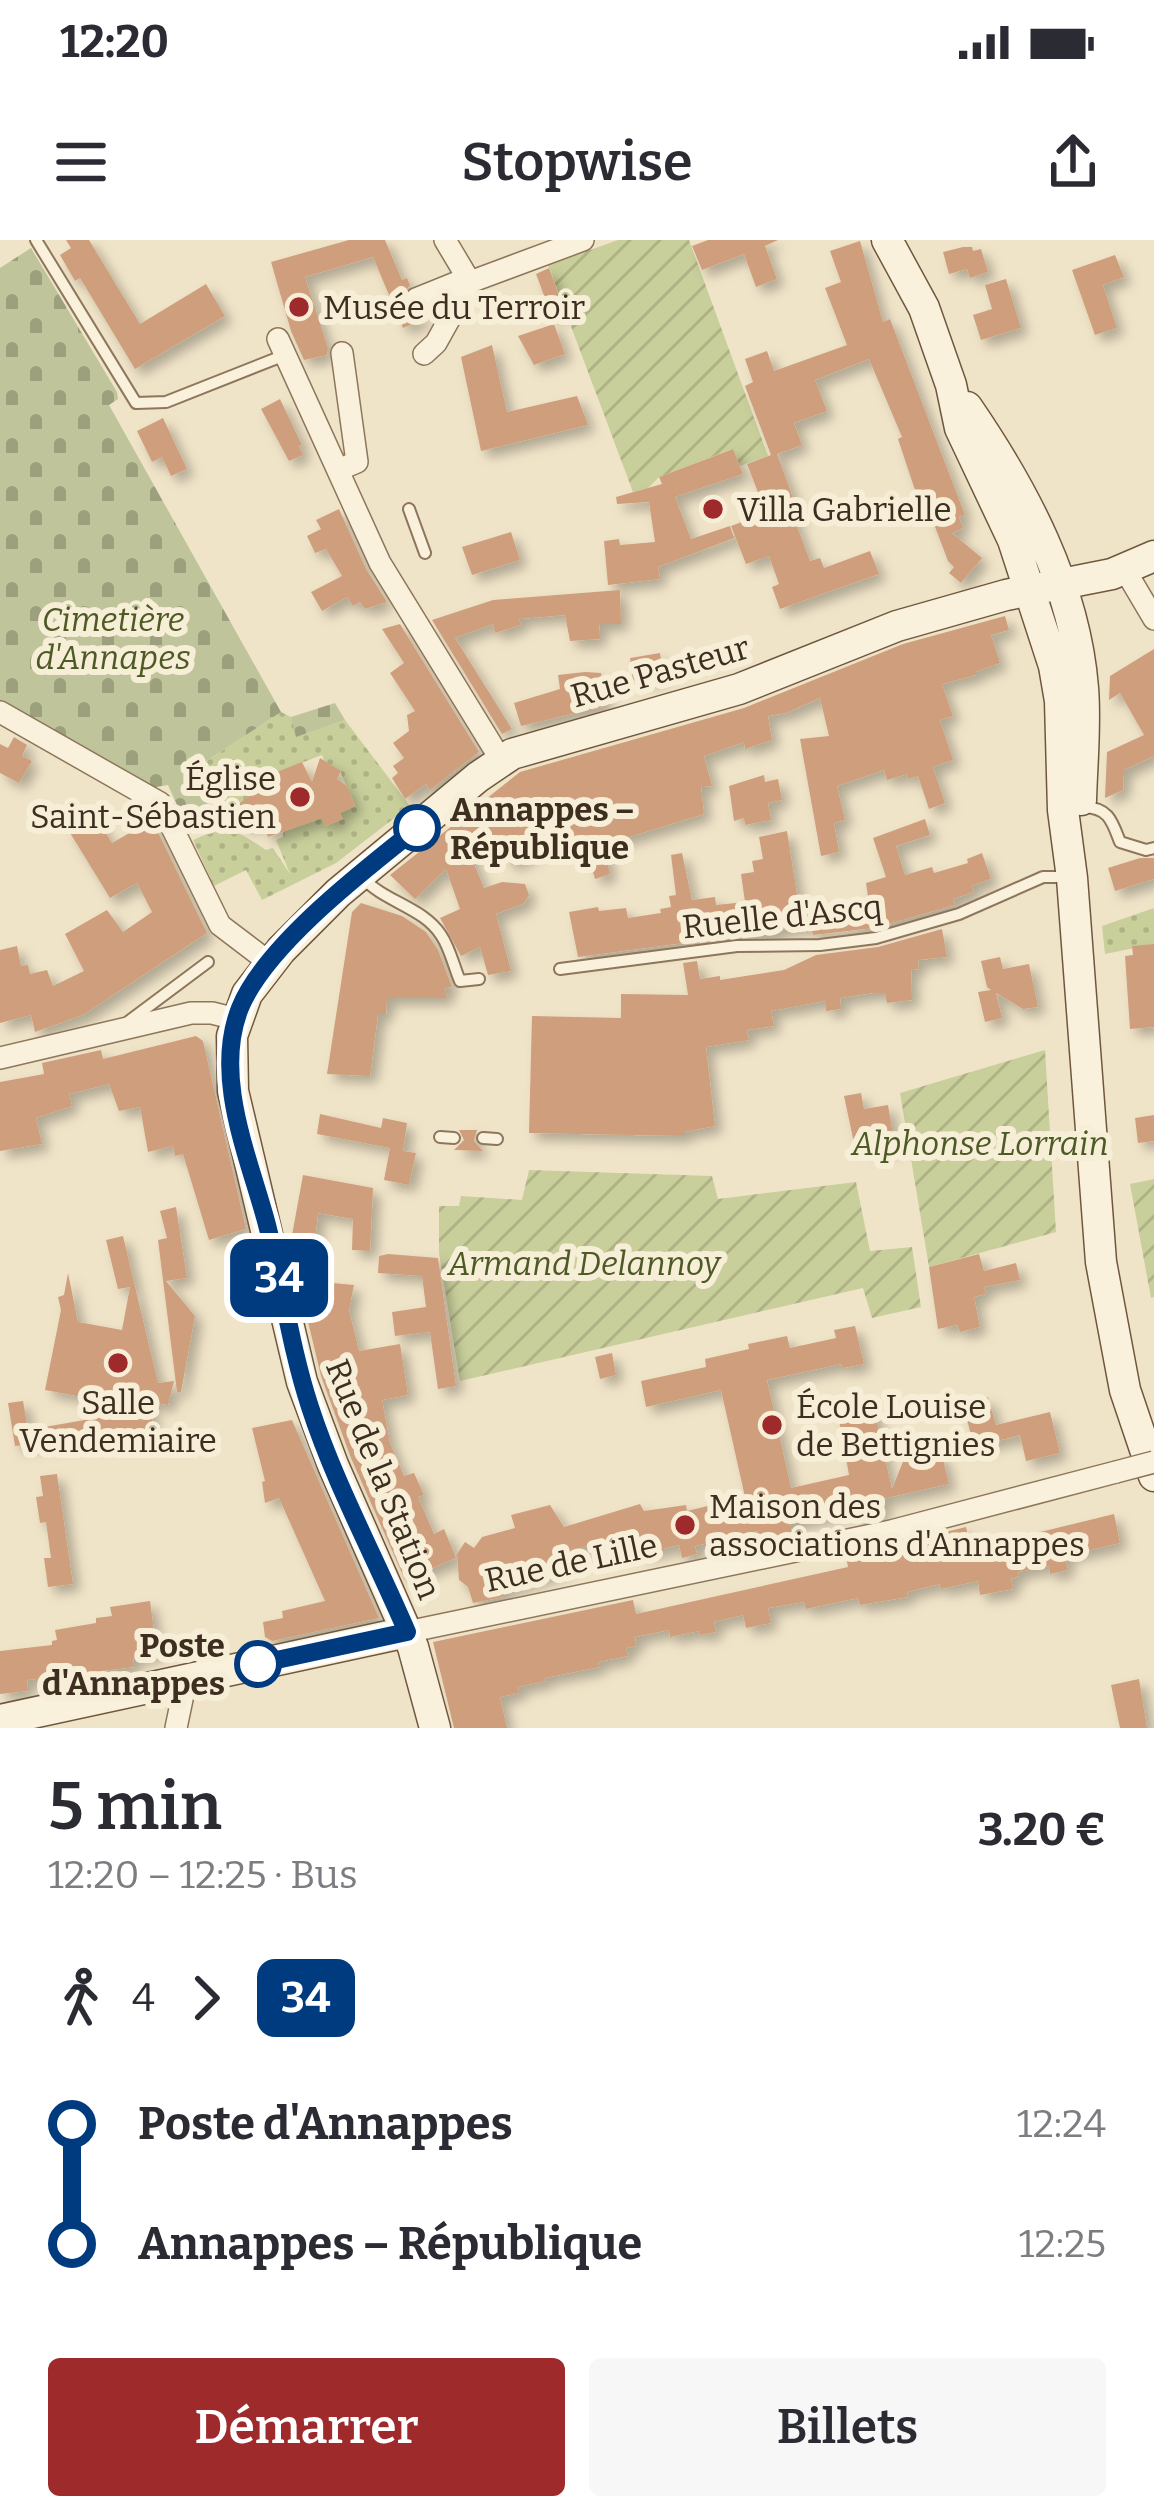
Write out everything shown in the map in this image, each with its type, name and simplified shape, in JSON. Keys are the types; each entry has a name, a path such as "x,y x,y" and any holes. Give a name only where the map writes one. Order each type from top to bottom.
{"street":[{"path":"446,240 469,280"},
{"path":"416,299 583,240"},
{"path":"887,240 914,284 951,386 1036,520 1059,689 1062,792 1101,1262 1125,1390 1154,1475"},
{"path":"424,354 436,343 469,280"},
{"path":"281,347 395,589 501,760"},
{"path":"338,470 357,462 342,353"},
{"name":"Rue Pasteur","path":"236,1019 270,963 353,880 501,760 544,742 722,695 897,626 1124,570 1154,556"},
{"path":"1124,570 1154,620"},
{"path":"1044,587 1083,682 1080,807 1072,878"},
{"path":"0,712 160,803 220,925 270,963"},
{"path":"0,1058 191,1013 236,1019"},
{"name":"Rue de la Station","path":"236,1019 230,1060 234,1101 311,1412 421,1667 435,1728"},
{"name":"Rue de Lille","path":"0,1720 937,1521 1154,1462"},
{"path":"176,1728 186,1680"}],"lane":[{"path":"36,240 136,404 166,402 281,347"},
{"path":"409,508 425,553"},
{"path":"1080,807 1097,807 1110,815 1120,842 1154,848"},
{"name":"Ruelle d'Ascq","path":"560,969 737,946 820,945 876,938 958,914 1043,877 1072,878"},
{"path":"353,880 421,915 441,934 460,981 478,979"},
{"path":"116,1030 208,962"},
{"path":"440,1137 454,1138"}],"green space":[{"path":"618,240 689,240 768,456 740,466 732,449 633,492 548,265"},
{"name":"Cimetière d'Annapes","path":"31,248 117,392 118,399 109,405 281,712 202,764 231,810 190,834 168,785 150,788 0,701 0,268"},
{"path":"335,703 345,720 296,737 291,717"},
{"path":"281,712 291,717 297,736 345,720 410,806 336,863 262,900 246,870 214,886 193,840 215,831 238,833 266,850 273,848 290,874 276,840 283,837 284,829 319,816 342,819 339,810 355,806 340,771 329,773 322,755 249,783 252,795 231,810 202,764"},
{"path":"1154,908 1154,944 1105,954 1102,926"},
{"name":"Alphonse Lorrain","path":"1045,1050 1056,1232 929,1267 900,1093"},
{"name":"Armand Delannoy","path":"529,1170 712,1176 718,1199 856,1182 870,1251 912,1247 921,1307 872,1318 863,1288 460,1381 439,1253 439,1206 459,1206 461,1196 522,1200"},
{"path":"1154,1179 1154,1297 1151,1298 1130,1184"}],"building":[{"path":"66,240 89,240 140,324 206,284 225,316 135,369 80,278 75,281 60,255 71,248"},
{"name":"Musée du Terroir","path":"349,240 385,240 402,280 407,278 410,285 401,296 403,306 413,314 422,313 425,319 403,328 373,257 305,277 328,348 327,355 304,360 271,262"},
{"path":"708,240 778,240 765,246 777,279 756,287 744,254 702,270 692,246"},
{"path":"860,241 883,322 890,319 965,515 959,517 963,528 952,533 982,558 961,583 949,573 954,567 926,503 920,505 898,439 902,437 869,359 815,380 827,411 794,423 802,445 777,454 810,561 820,558 824,568 870,551 879,574 780,609 772,587 779,584 769,556 746,564 731,526 766,513 747,464 771,455 745,386 753,382 745,359 767,351 774,371 847,345 825,288 841,282 830,251"},
{"path":"981,249 988,272 970,278 967,269 949,274 943,252"},
{"path":"1115,255 1124,277 1103,285 1117,328 1095,335 1072,270"},
{"path":"549,268 565,312 552,317 536,274"},
{"path":"1006,279 1021,328 981,340 973,315 992,309 985,285"},
{"path":"554,324 565,354 534,365 518,336"},
{"path":"492,345 507,412 577,396 588,425 481,451 461,357"},
{"path":"280,399 302,445 303,455 289,461 261,409"},
{"path":"163,418 187,469 171,476 162,457 152,462 137,431"},
{"path":"733,449 743,474 675,497 691,539 730,526 734,538 658,567 660,579 608,585 604,541 619,539 620,545 655,542 649,502 617,504 616,497 662,484 659,477"},
{"path":"339,509 387,602 365,609 360,602 353,606 347,597 322,611 311,592 342,576 326,549 315,553 307,536 321,529 316,520"},
{"path":"511,532 520,560 472,575 462,547"},
{"path":"620,590 621,624 599,624 600,639 570,641 565,615 519,619 521,625 495,633 493,624 455,638 512,729 502,734 432,620 493,600"},
{"path":"1005,616 1009,630 991,635 1000,663 942,684 953,716 940,720 953,760 933,767 945,803 929,809 918,776 887,780 884,770 837,786 845,820 834,823 839,852 821,856 800,739 829,736 820,698 768,716 772,740 745,749 744,742 704,756 712,786 701,787 704,814 603,845 610,874 595,879 583,836 557,844 556,838 512,865 494,838 470,854 484,888 502,882 525,884 529,895 523,904 496,914 511,971 488,975 480,947 461,956 440,918 460,909 446,869 415,899 390,875 520,772 744,708 903,644"},
{"path":"400,624 479,752 430,790 426,784 405,799 392,778 398,773 393,766 404,758 393,743 409,731 407,715 415,711 390,673 404,663 382,629"},
{"path":"1154,649 1154,756 1124,770 1123,790 1105,798 1107,752 1144,735 1120,693 1109,700 1110,676"},
{"path":"660,653 663,677 633,681 630,658"},
{"path":"601,673 602,707 521,726 514,703 560,689 558,675"},
{"path":"14,737 27,745 22,756 32,761 19,783 0,773 0,744 8,748"},
{"name":"Église Saint-Sébastien","path":"320,758 341,771 337,779 347,786 355,806 340,813 343,819 325,826 322,818 268,837 261,820 244,828 236,806 253,793 249,783 302,762 312,782"},
{"path":"764,775 765,782 778,779 782,800 768,803 771,820 745,825 744,818 734,821 729,786"},
{"path":"94,814 112,843 152,820 207,933 83,1015 35,1032 31,1015 0,1023 0,950 17,946 21,966 28,965 30,974 47,970 53,986 84,971 65,934 107,910 123,932 152,912 137,883 110,898 67,828"},
{"path":"925,819 930,835 896,846 905,875 932,867 934,873 968,863 967,859 982,853 991,879 953,899 955,905 874,928 813,935 811,927 855,919 853,907 869,904 866,883 886,877 873,838"},
{"path":"787,831 798,901 817,898 821,924 774,931 775,936 736,936 578,957 569,912 626,908 628,918 661,913 660,909 671,907 669,896 676,895 671,855 682,853 692,900 715,897 716,905 745,902 741,874 754,872 752,861 763,859 759,837"},
{"path":"1154,858 1154,879 1115,891 1108,868"},
{"path":"361,903 402,916 426,932 452,987 445,988 447,998 387,998 386,1014 378,1014 370,1076 327,1074 352,912"},
{"path":"942,929 947,957 918,960 919,969 911,970 912,1000 887,1003 885,993 873,993 840,998 841,1009 826,1011 825,1001 771,1011 774,1026 747,1030 749,1040 706,1047 715,1126 684,1132 684,1136 529,1133 532,1016 621,1018 621,994 688,995 683,963 697,961 700,979 720,976 720,980 784,970 816,955 878,947"},
{"path":"1154,944 1154,1027 1130,1029 1125,956 1133,955 1132,946"},
{"path":"1000,957 1003,969 1029,964 1038,1007 1023,1009 996,993 1002,1018 985,1022 978,992 991,990 981,961"},
{"path":"196,1036 203,1041 246,1229 209,1240 183,1154 175,1156 173,1146 148,1152 140,1107 119,1111 109,1084 69,1094 72,1106 36,1118 42,1144 0,1151 0,1082 44,1074 42,1063 101,1050 103,1059"},
{"path":"861,1093 864,1109 888,1105 895,1147 871,1151 869,1141 854,1143 844,1096"},
{"path":"320,1114 381,1128 383,1118 407,1123 403,1151 416,1153 409,1185 384,1180 390,1148 317,1134"},
{"path":"1154,1115 1154,1141 1138,1143 1135,1118"},
{"path":"459,1130 477,1130 474,1141 483,1151 454,1150 464,1140"},
{"path":"303,1175 373,1188 370,1251 352,1250 353,1219 318,1213 314,1248 290,1246"},
{"path":"176,1207 187,1278 166,1281 195,1316 181,1392 177,1392 158,1240 167,1238 160,1211"},
{"name":"Salle Vendemiaire","path":"123,1236 158,1383 174,1381 168,1405 150,1402 153,1425 132,1432 15,1446 8,1403 23,1401 28,1430 146,1409 45,1390 61,1310 58,1297 64,1295 68,1273 78,1322 122,1330 130,1287 118,1289 106,1240"},
{"path":"979,1254 984,1271 1016,1263 1020,1280 984,1287 986,1294 974,1297 980,1327 960,1332 957,1325 938,1329 929,1267"},
{"path":"379,1256 438,1258 456,1386 438,1389 430,1332 395,1336 392,1312 426,1307 422,1276 378,1273"},
{"path":"322,1282 354,1285 349,1310 359,1351 400,1344 408,1395 382,1400 390,1443 404,1476 414,1473 424,1495 418,1497 434,1534 444,1529 456,1558 405,1580 321,1376 300,1288"},
{"path":"855,1326 864,1364 843,1368 841,1364 767,1380 791,1488 849,1475 838,1414 873,1405 892,1489 910,1444 931,1439 934,1456 942,1455 949,1484 882,1499 885,1513 859,1518 857,1509 790,1524 792,1532 760,1539 758,1531 695,1546 697,1554 682,1558 679,1545 641,1554 639,1548 623,1551 620,1536 562,1554 567,1568 502,1591 503,1597 473,1603 468,1587 459,1580 457,1554 465,1542 474,1548 482,1537 515,1528 511,1515 550,1505 564,1527 640,1504 644,1511 686,1505 687,1511 745,1497 721,1390 646,1407 641,1381 706,1367 705,1359 749,1349 748,1344 787,1336 790,1348 836,1338 834,1330"},
{"path":"612,1353 616,1375 600,1379 595,1357"},
{"path":"988,1397 996,1425 1050,1412 1060,1453 1026,1461 1020,1435 974,1447 963,1404"},
{"path":"292,1420 379,1618 272,1641 265,1637 263,1622 283,1618 282,1611 325,1601 279,1498 265,1503 265,1481 252,1428"},
{"path":"57,1474 73,1584 48,1587 44,1558 51,1558 46,1522 40,1523 36,1497 43,1496 40,1476"},
{"path":"1114,1514 1120,1543 1065,1556 1068,1570 1050,1574 1049,1566 1018,1572 1011,1579 1013,1589 980,1595 978,1581 941,1589 940,1584 907,1592 908,1597 860,1605 858,1598 806,1609 804,1602 768,1608 771,1623 746,1628 743,1615 714,1622 716,1632 670,1637 669,1630 635,1637 636,1646 626,1648 628,1656 545,1678 518,1687 519,1693 500,1697 507,1728 454,1728 433,1642 633,1600 636,1614 848,1567 846,1556 966,1527 971,1549"},
{"path":"150,1601 157,1654 133,1658 134,1667 27,1680 28,1691 0,1694 0,1651 52,1645 57,1640 55,1630 96,1623 96,1618 112,1616 110,1607"},
{"path":"1139,1679 1147,1728 1120,1728 1111,1685"}],"bus line":[{"name":"34","path":"258,1664 407,1632 302,1382 234,1101 232,1036 240,1008 261,973 329,902 417,828"}],"place":[{"name":"Musée du Terroir","path":"299,307"},
{"name":"Villa Gabrielle","path":"713,509"},
{"name":"Église Saint-Sébastien","path":"300,797"},
{"name":"Annappes – République","path":"417,828"},
{"name":"Salle Vendemiaire","path":"118,1363"},
{"name":"École Louise de Bettignies","path":"772,1425"},
{"name":"Maison des associations d'Annappes","path":"685,1525"},
{"name":"Poste d'Annappes","path":"258,1664"}]}
